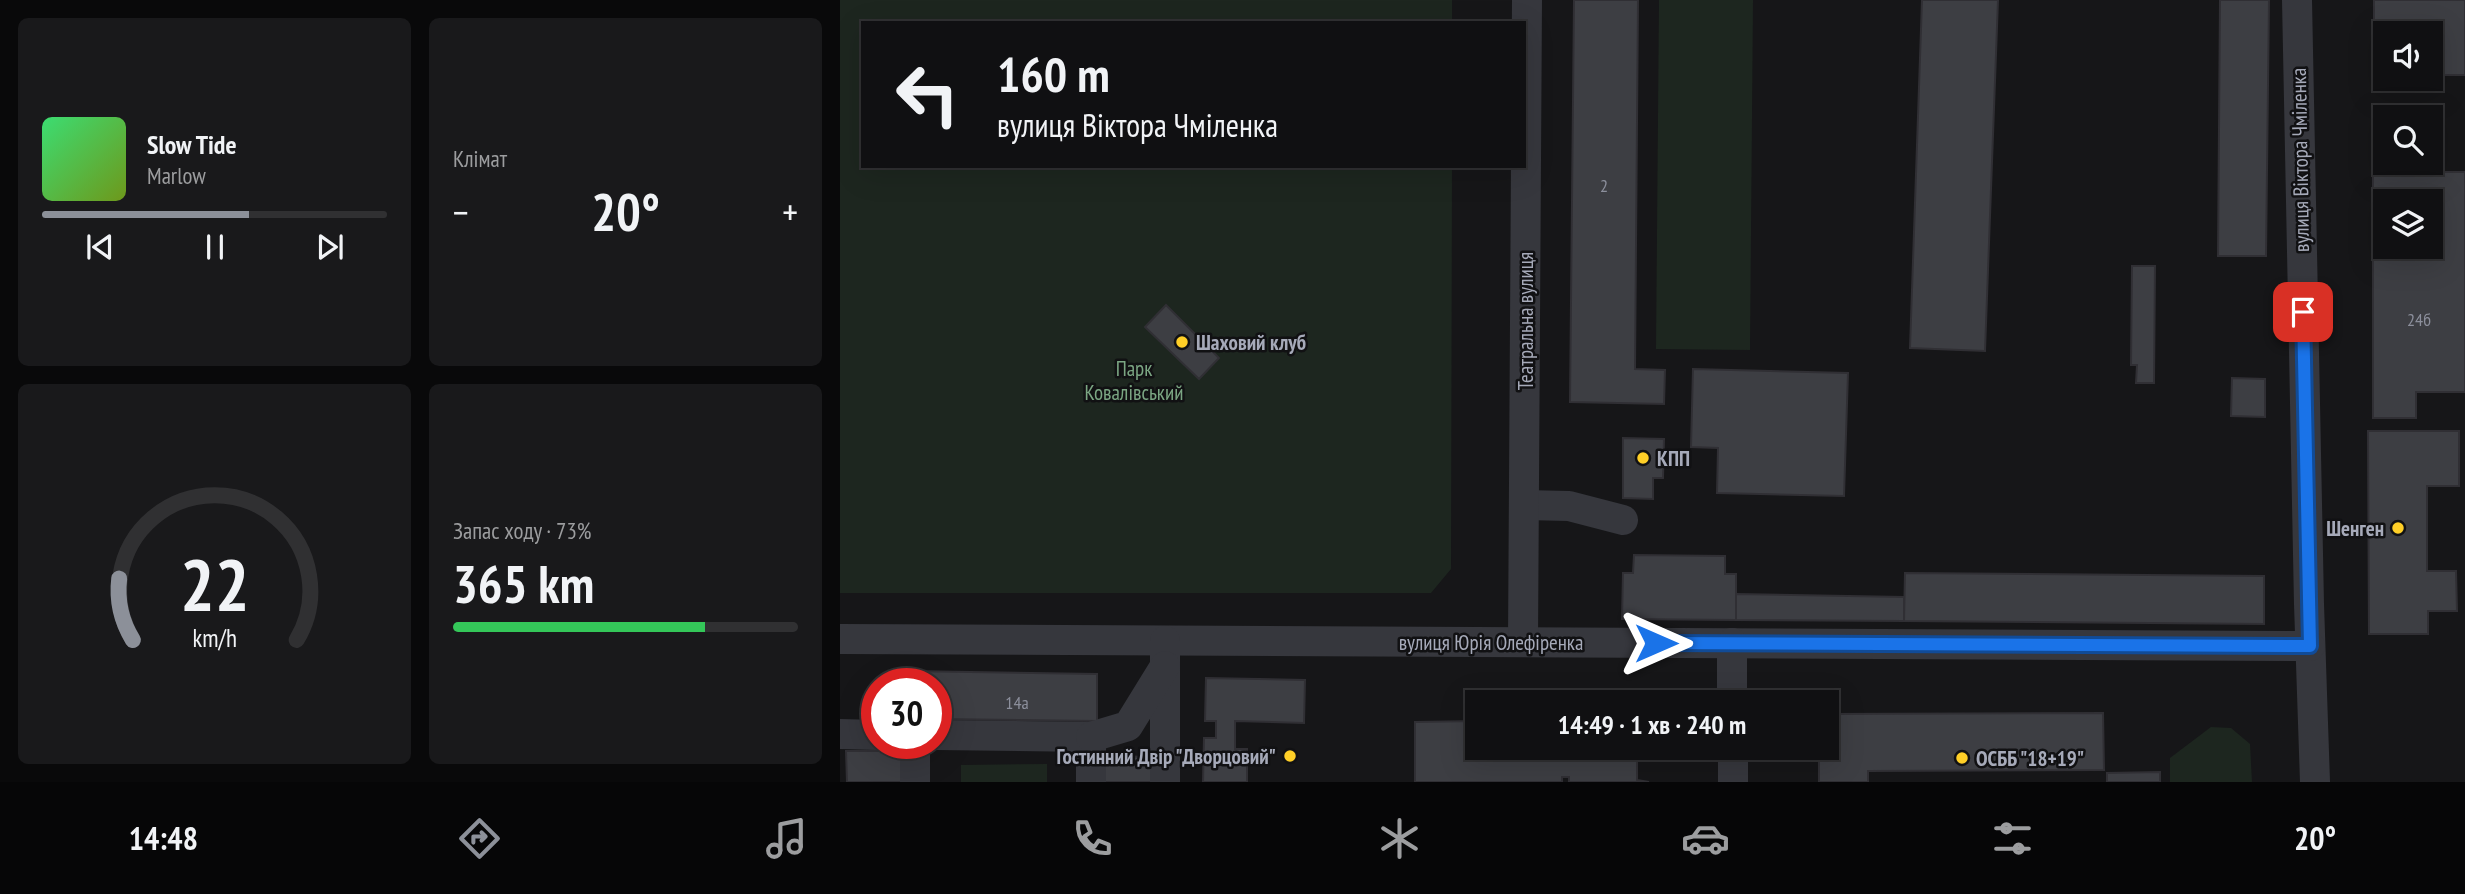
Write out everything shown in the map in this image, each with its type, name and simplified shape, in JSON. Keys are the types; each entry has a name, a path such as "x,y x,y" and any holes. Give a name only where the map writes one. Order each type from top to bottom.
{"street":[{"name":"Театральна вулиця","path":"1523,642 1527,0"},
{"name":"вулиця Віктора Чміленка","path":"2297,0 2315,782"},
{"path":"1524,505 1570,506 1623,520"},
{"name":"вулиця Юрія Олефіренка","path":"840,639 1166,653 1523,642 2310,646"},
{"path":"1732,643 1732,690"},
{"path":"952,735 1091,737 1128,726 1166,653"},
{"path":"1166,653 1166,782"},
{"path":"840,734 861,735"},
{"path":"1091,737 1091,782"},
{"path":"915,759 915,782"},
{"path":"1733,760 1733,782"}],"green space":[{"name":"Парк Ковалівський","path":"840,0 1452,0 1452,21 861,21 861,168 1452,168 1451,569 1431,593 840,593"},
{"path":"1659,0 1753,0 1750,350 1656,349"},
{"path":"2211,727 2231,728 2250,744 2252,782 2170,782 2170,758"},
{"path":"1047,764 1047,782 961,782 961,765"}],"building":[{"path":"1574,0 1638,0 1635,369 1665,370 1664,404 1570,402"},
{"path":"1922,0 1998,0 1985,351 1910,348"},
{"path":"2220,0 2269,0 2266,256 2218,256"},
{"path":"2374,0 2465,0 2465,75 2443,75 2443,21 2374,21"},
{"path":"2443,172 2465,172 2465,392 2416,392 2416,418 2373,418 2373,259 2443,259 2443,189 2373,189 2373,175 2443,175"},
{"path":"2132,266 2155,266 2154,383 2136,383 2137,365 2131,365"},
{"name":"Шаховий клуб","path":"1166,305 1219,358 1199,379 1145,327"},
{"path":"1693,369 1848,373 1844,496 1717,493 1718,448 1691,447"},
{"path":"2232,378 2265,379 2265,417 2231,416"},
{"name":"Шенген","path":"2368,431 2459,431 2459,486 2427,486 2427,571 2456,571 2457,611 2428,611 2428,634 2369,634"},
{"name":"КПП","path":"1623,438 1664,439 1663,478 1653,478 1653,499 1623,498"},
{"path":"1634,555 1725,556 1725,574 1736,574 1736,620 1622,619 1623,573 1633,573"},
{"path":"1905,573 2264,576 2264,624 1904,621"},
{"path":"1736,594 1904,597 1904,621 1736,620"},
{"path":"952,672 1097,674 1097,721 952,719"},
{"path":"1206,678 1305,680 1304,723 1235,721 1235,749 1247,749 1247,782 1203,782 1204,738 1216,738 1216,721 1205,721"},
{"name":"ОСББ \"18+19\"","path":"2103,713 2104,770 1868,771 1868,782 1819,782 1819,760 1839,760 1839,714"},
{"path":"1465,721 1465,760 1637,760 1637,780 1649,782 1569,782 1569,777 1562,777 1562,782 1415,782 1415,722"},
{"path":"846,751 861,751 861,759 901,759 901,782 847,782"},
{"path":"1105,756 1153,757 1152,782 1104,782"},
{"path":"2160,772 2160,782 2107,782 2107,773"}],"place":[{"name":"Шаховий клуб","path":"1182,342"},
{"name":"КПП","path":"1643,458"},
{"name":"Шенген","path":"2398,528"},
{"name":"Гостинний Двір \"Дворцовий\"","path":"1290,756"},
{"name":"ОСББ \"18+19\"","path":"1962,758"}],"route":[{"path":"1656,643 2310,646 2303,312"}]}
